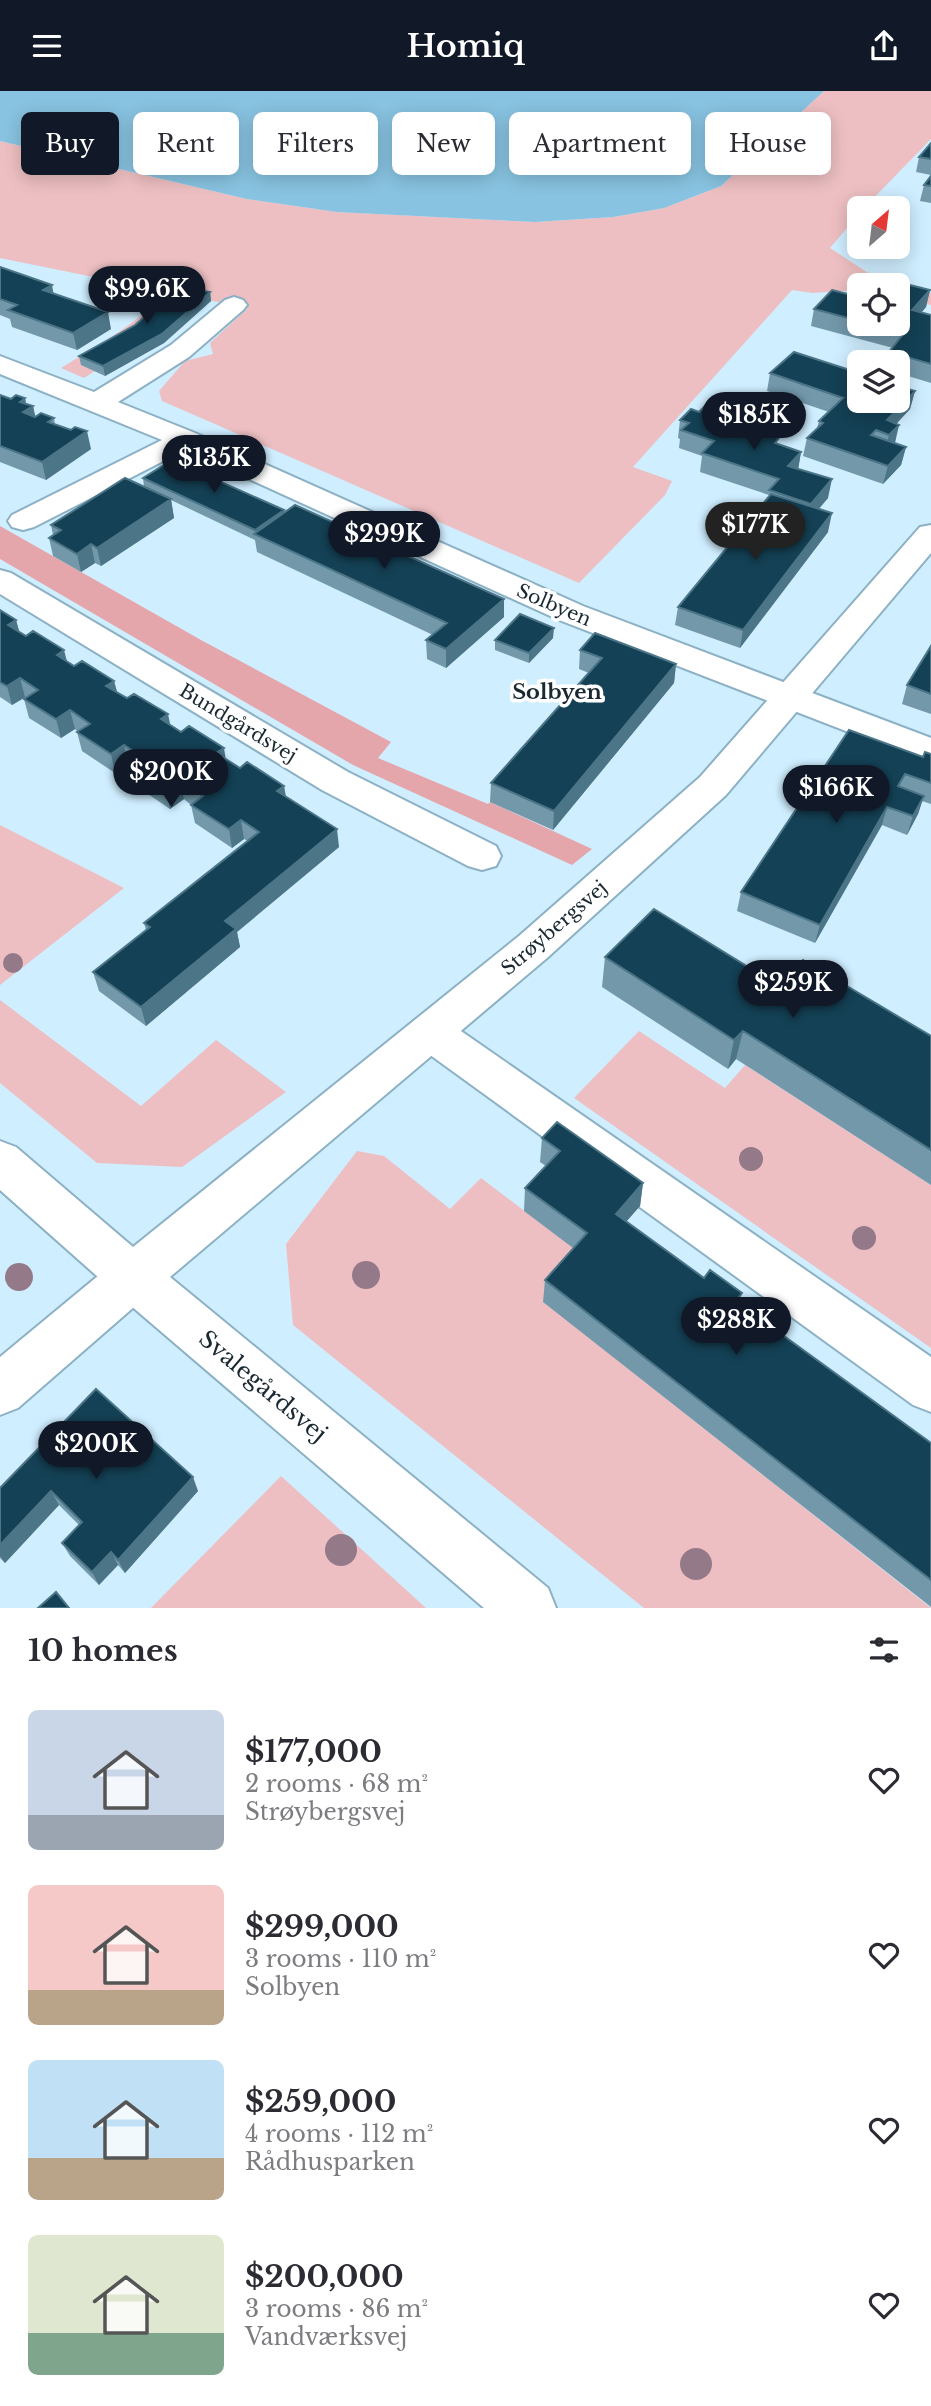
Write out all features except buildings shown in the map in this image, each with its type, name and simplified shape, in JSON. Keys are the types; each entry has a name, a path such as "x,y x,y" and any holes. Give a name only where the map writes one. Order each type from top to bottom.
{"street":[{"path":"98,402 180,351 234,305"},
{"name":"Solbyen","path":"0,364 185,439 571,613 931,751"},
{"path":"23,521 185,439"},
{"name":"Strøybergsvej","path":"0,1390 541,940 713,786 931,534"},
{"name":"Bundgårdsvej","path":"0,580 335,781 482,856"},
{"path":"429,1032 931,1387"},
{"name":"Svalegårdsvej","path":"0,1161 133,1277 528,1608"}],"shaded area":[{"path":"824,91 931,91 931,139 876,196 847,196 847,228 830,248 868,273 847,273 847,291 812,293 792,290 633,467 672,481 665,495 579,583 162,401 159,391 185,361 213,354 210,343 248,308 182,295 82,365 95,371 84,378 61,368 119,332 172,293 0,258 0,141 21,146 21,175 119,175 119,169 133,172 133,175 145,175 247,199 337,212 535,222 613,217 664,208 721,186 733,175 831,175 831,112 801,112"},
{"path":"910,288 931,293 931,305 910,300"},
{"path":"0,526 201,640 391,742 378,758 488,804 490,802 592,849 572,865 353,765 0,559"},
{"path":"0,825 124,888 0,985"},
{"path":"0,1000 141,1106 216,1040 286,1092 182,1167 97,1163 0,1083"},
{"path":"639,1031 725,1088 745,1065 931,1185 931,1348 574,1098"},
{"path":"357,1151 384,1156 450,1209 481,1178 584,1256 544,1302 931,1608 644,1608 293,1325 286,1244"},
{"path":"281,1476 426,1608 151,1608"}],"water":[{"path":"0,91 824,91 801,112 705,112 705,175 733,175 721,186 664,208 613,217 535,222 337,212 247,199 145,175 239,175 239,112 133,112 133,172 119,169 119,112 21,112 21,146 0,141"}],"district":[{"name":"Solbyen","path":"557,692"}]}
